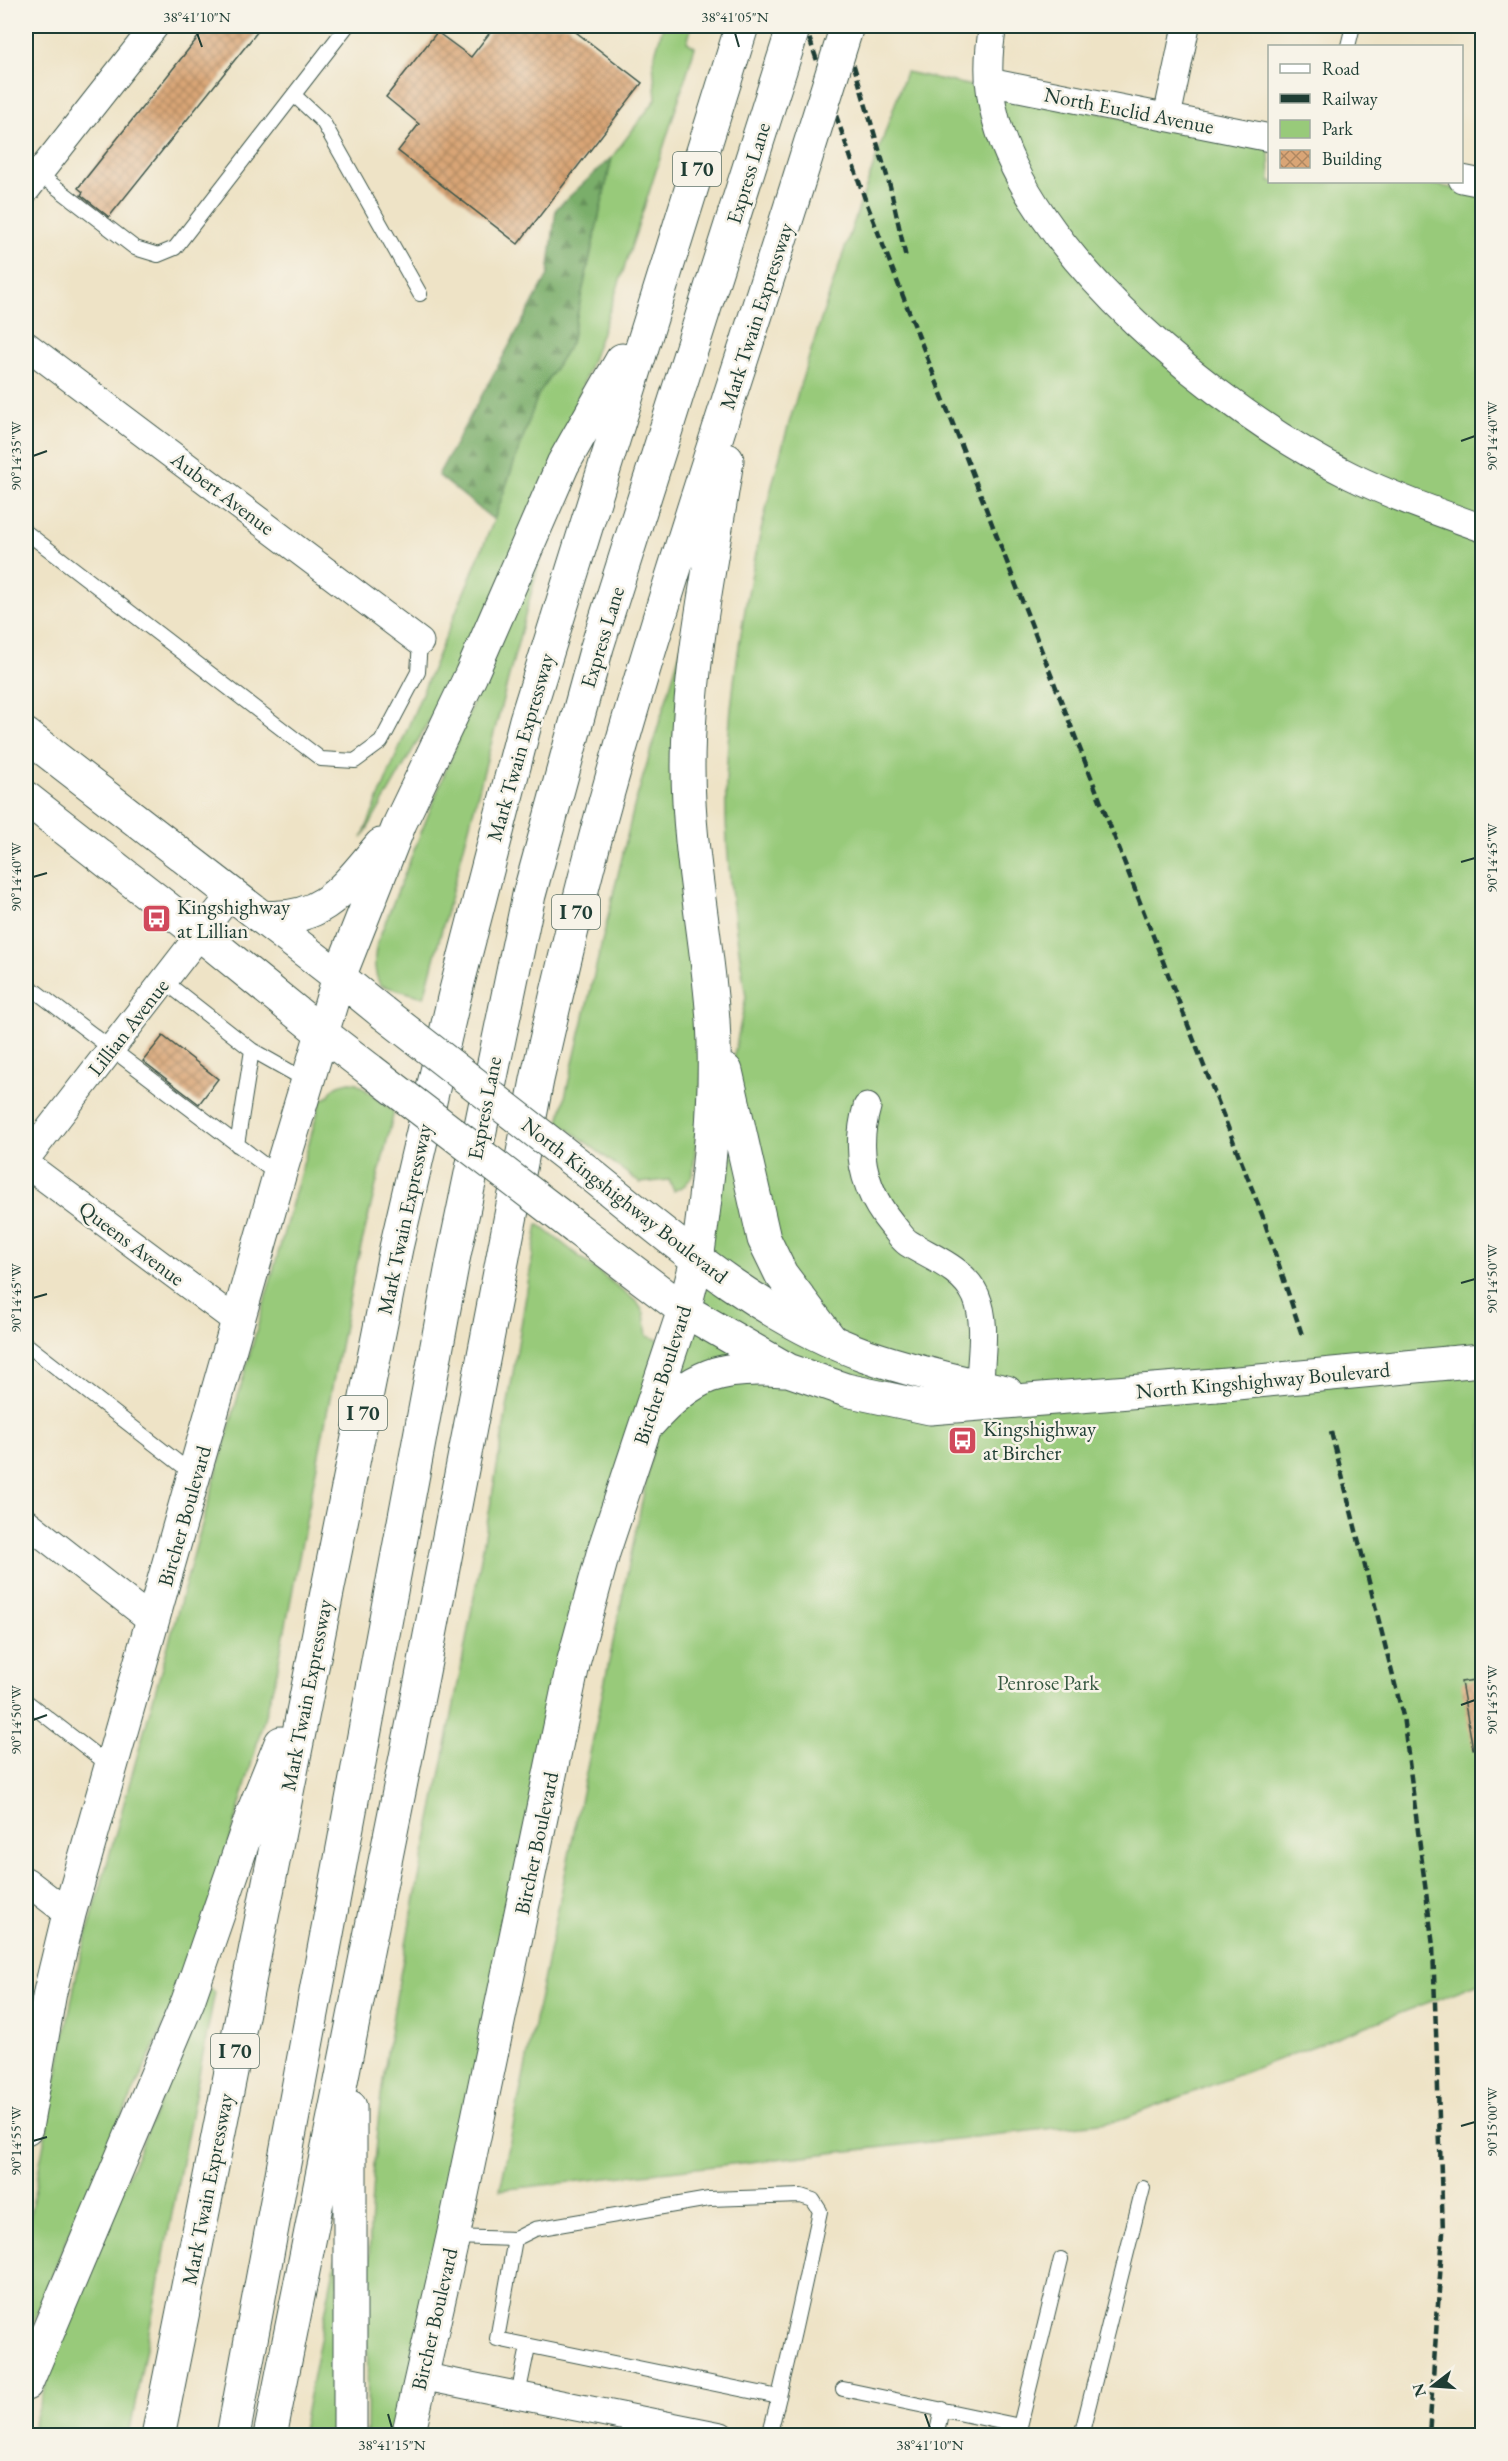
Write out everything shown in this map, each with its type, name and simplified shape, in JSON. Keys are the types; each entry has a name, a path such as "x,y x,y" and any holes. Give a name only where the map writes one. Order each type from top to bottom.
{"main road":[{"name":"Express Lane","path":"233,2436 453,1260 526,906 597,647 794,26"},
{"name":"Mark Twain Expressway","path":"270,2436 537,1080 555,1002 605,800 640,681 847,26"},
{"name":"Mark Twain Expressway","path":"158,2436 396,1248 473,919 529,710 741,30"},
{"path":"261,917 292,917 310,913 325,904 339,894 400,823 471,675 563,464 655,304"},
{"path":"742,362 697,658 688,765 695,885 713,1019 764,1239 782,1274 830,1339"},
{"name":"North Kingshighway Boulevard","path":"26,735 339,977 697,1260 784,1317 863,1354 938,1377 1043,1400"},
{"name":"North Kingshighway Boulevard","path":"26,798 322,1033 684,1310 788,1370 846,1390 930,1408 1216,1385 1482,1360"},
{"name":"Bircher Boulevard","path":"27,2110 50,1992 69,1914 154,1622 279,1176 339,977 400,823"},
{"name":"Bircher Boulevard","path":"408,2436 453,2237 574,1660 604,1550 684,1310 697,1260 713,1128 713,1019"},
{"path":"645,1428 674,1395 711,1376 745,1367 788,1370"},
{"path":"26,2384 188,2001 254,1810 311,1666"},
{"path":"349,2042 350,2436"}],"street":[{"path":"30,176 155,26"},
{"path":"993,26 989,82 1001,136 1026,189 1068,251 1130,319 1193,371 1275,431 1350,476 1413,504 1482,528"},
{"path":"1167,117 1186,26"},
{"name":"North Euclid Avenue","path":"989,82 1268,138"},
{"path":"1463,179 1482,183"},
{"name":"Aubert Avenue","path":"26,345 420,642"},
{"name":"Lillian Avenue","path":"26,1159 231,894"},
{"path":"867,1107 861,1126 862,1160 869,1191 906,1242 958,1273 975,1294 984,1322 980,1386"},
{"name":"Queens Avenue","path":"26,1164 239,1323"},
{"path":"26,1522 154,1622"},
{"path":"26,1881 69,1914"},
{"path":"421,2376 721,2436"}],"lane":[{"path":"30,176 135,248 158,255 175,248 347,26"},
{"path":"1348,45 1353,26"},
{"path":"294,95 323,122 420,294"},
{"path":"26,532 321,759 355,761 381,742 418,672 420,642"},
{"path":"164,981 252,1050 307,1081"},
{"path":"26,984 279,1176"},
{"path":"237,1145 252,1050"},
{"path":"26,1344 195,1475"},
{"path":"26,1701 111,1767"},
{"path":"1081,2436 1143,2188"},
{"path":"453,2237 515,2240 535,2229 709,2199 801,2196 813,2200 820,2211 769,2436"},
{"path":"515,2240 496,2336 501,2341 779,2397"},
{"path":"843,2389 1020,2426 1061,2259"},
{"path":"518,2395 528,2347"},
{"path":"936,2436 942,2409"}],"green space":[{"path":"663,26 692,26 687,42 695,47 639,223 578,398 532,513 494,597 430,718 362,838 494,520 538,395 571,343 612,157 656,99 653,61"},
{"name":"Penrose Park","path":"906,72 1268,149 1268,183 1427,183 1482,194 1482,1982 1117,2121 500,2190 746,997 731,890 726,783 733,691 746,601 789,422"},
{"path":"612,157 571,343 538,395 494,520 438,475 548,275 556,209"},
{"path":"551,518 424,997 380,985 375,964 377,943 503,627"},
{"path":"682,646 703,1065 693,1175 685,1185 674,1191 669,1180 640,1183 559,1122 634,807"},
{"path":"350,1082 357,1083 394,1112 353,1279 276,1676 220,1876 180,1990 73,2224 26,2341 26,2235 78,1967 321,1100 328,1097 337,1086"},
{"path":"538,1224 637,1302 644,1313 647,1336 659,1340 396,2435 367,2436 371,2209 385,2068 403,1960 471,1616"},
{"path":"210,1988 215,1992 129,2435 30,2436 48,2378 41,2374"},
{"path":"338,2248 336,2435 301,2436"}],"building":[{"path":"207,26 262,26 109,217 81,195 83,192 78,188"},
{"path":"495,26 568,26 642,83 518,244 398,151 419,124 386,97 437,32 471,57"},
{"path":"163,1036 218,1079 199,1104 143,1061"},
{"path":"1482,1679 1482,1748 1473,1749 1461,1682"}],"railway":[{"path":"805,26 865,199 1263,1217 1303,1338"},
{"path":"842,26 890,186 906,258"},
{"path":"1331,1432 1403,1716 1433,1946 1443,2232 1429,2436"}],"place":[{"name":"Kingshighway at Lillian","path":"156,918"},
{"name":"Kingshighway at Bircher","path":"962,1440"}]}
